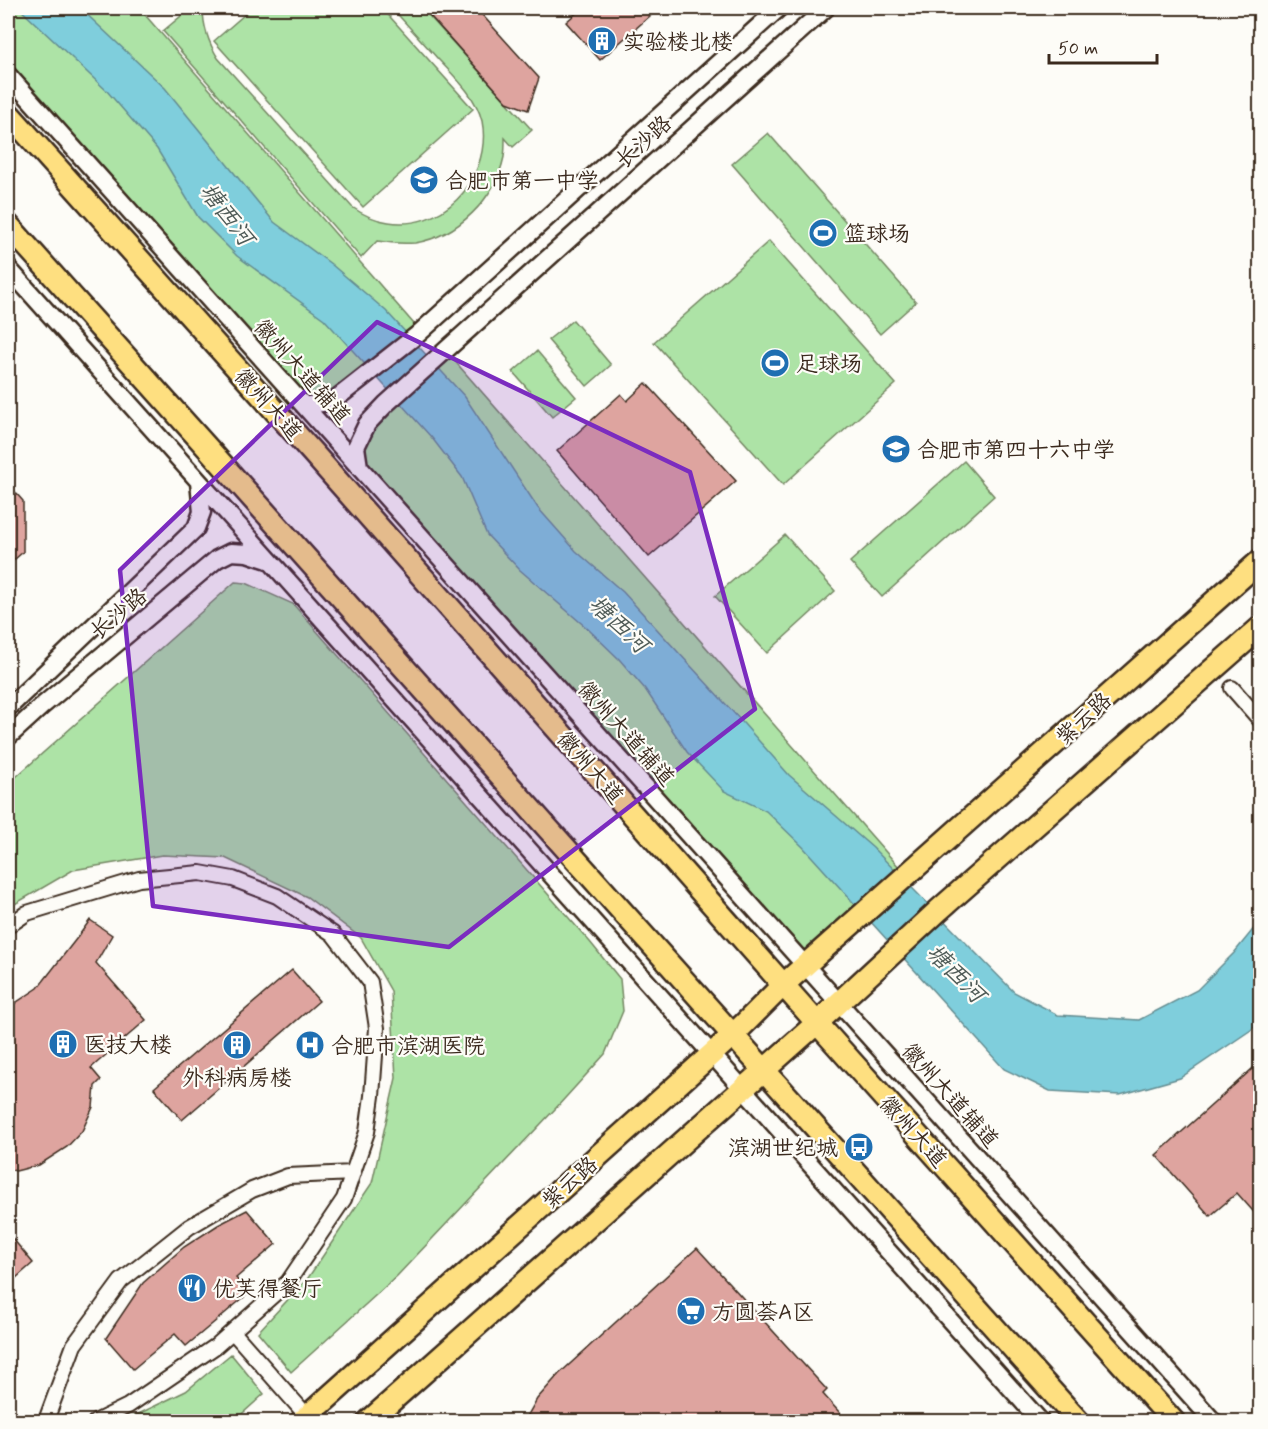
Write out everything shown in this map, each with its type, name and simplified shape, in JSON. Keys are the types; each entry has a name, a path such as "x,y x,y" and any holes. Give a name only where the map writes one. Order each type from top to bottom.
{"main road":[{"name":"徽州大道","path":"8,113 1174,1422"},
{"path":"8,225 1079,1422"},
{"name":"紫云路","path":"304,1419 733,1035 783,985 1260,561"},
{"name":"紫云路","path":"368,1422 817,1023 939,910 1260,628"}],"street":[{"name":"长沙路","path":"304,406 333,401 417,335 779,8"},
{"name":"长沙路","path":"359,467 356,447 367,424 386,404 826,8"},
{"name":"徽州大道辅道","path":"8,75 1214,1422"},
{"path":"8,268 1041,1422"},
{"name":"长沙路","path":"8,708 196,528 202,512 200,482"},
{"name":"长沙路","path":"8,737 217,559 231,552 247,553 268,560"},
{"path":"1232,688 1260,720"},
{"path":"8,926 27,913 139,879 200,873 233,879 277,897 333,934 370,982 377,1029 372,1096 367,1132 344,1199 288,1282 216,1346 128,1406 95,1422"},
{"path":"48,1422 48,1415 74,1345 122,1281 189,1227 252,1191 288,1176 353,1173"},
{"path":"232,1332 304,1419"}],"highlighted area":[{"path":"377,322 690,472 755,709 449,947 153,906 120,570"}],"green space":[{"path":"8,8 139,8 420,331 362,379 304,406 8,75"},
{"path":"182,8 203,8 207,34 218,58 352,207 370,217 388,222 407,223 425,219 442,211 457,200 469,185 478,166 483,144 482,121 470,95 392,8 422,8 532,130 513,147 505,138 504,157 492,187 483,201 460,224 446,233 415,243 377,241 361,258 163,31 181,16"},
{"path":"252,8 382,8 473,109 363,207 214,41"},
{"name":"篮球场","path":"768,133 916,302 880,334 732,164"},
{"name":"足球场","path":"769,241 896,384 783,485 654,342"},
{"path":"573,320 611,365 587,386 548,340"},
{"path":"445,350 906,875 805,967 359,467 367,424"},
{"path":"537,351 576,397 552,417 513,372"},
{"path":"964,461 994,496 882,597 850,562"},
{"path":"785,535 835,591 767,653 715,596"},
{"path":"235,582 246,583 293,604 620,979 623,1011 605,1054 556,1108 397,1276 291,1372 258,1332 308,1278 372,1183 396,1078 391,991 361,938 307,897 225,858 162,855 73,870 8,908 8,784"},
{"path":"231,1354 264,1394 234,1421 124,1421 186,1391"}],"water":[{"name":"塘西河","path":"19,8 80,8 165,88 274,222 331,264 386,311 465,397 538,508 576,551 623,592 789,775 873,848 1014,992 1058,1015 1139,1020 1197,990 1234,953 1260,921 1260,1021 1251,1030 1180,1078 1120,1095 1050,1091 1004,1069 803,847 766,811 724,791 687,752 645,689 619,659 520,570 487,535 462,477 432,438 324,319 237,256 198,217 157,149 107,91"}],"building":[{"path":"423,8 476,8 539,78 528,110 507,102"},
{"name":"实验楼北楼","path":"582,8 659,8 600,60 566,22"},
{"path":"646,383 736,481 649,557 557,451 621,394 627,401"},
{"path":"8,484 23,501 23,552 8,565"},
{"name":"医技大楼","path":"90,920 112,935 96,963 146,1020 91,1068 101,1080 95,1086 93,1107 82,1131 67,1147 39,1165 16,1171 8,1169 8,1008 38,988"},
{"name":"外科病房楼","path":"292,970 319,1001 182,1120 154,1088"},
{"path":"1260,1062 1260,1219 1237,1193 1210,1216 1156,1155"},
{"name":"优芙得餐厅","path":"247,1210 276,1244 236,1278 249,1293 186,1346 175,1334 133,1369 106,1338 143,1283 184,1247"},
{"path":"8,1233 33,1263 8,1285"},
{"name":"方圆荟A区","path":"697,1248 827,1390 823,1394 848,1422 524,1422 537,1399 559,1374"}],"place":[{"name":"实验楼北楼","path":"602,41"},
{"name":"合肥市第一中学","path":"424,180"},
{"name":"篮球场","path":"823,233"},
{"name":"足球场","path":"775,363"},
{"name":"合肥市第四十六中学","path":"896,449"},
{"name":"医技大楼","path":"63,1044"},
{"name":"外科病房楼","path":"237,1045"},
{"name":"合肥市滨湖医院","path":"310,1045"},
{"name":"滨湖世纪城","path":"859,1147"},
{"name":"优芙得餐厅","path":"192,1288"},
{"name":"方圆荟A区","path":"691,1311"}]}
